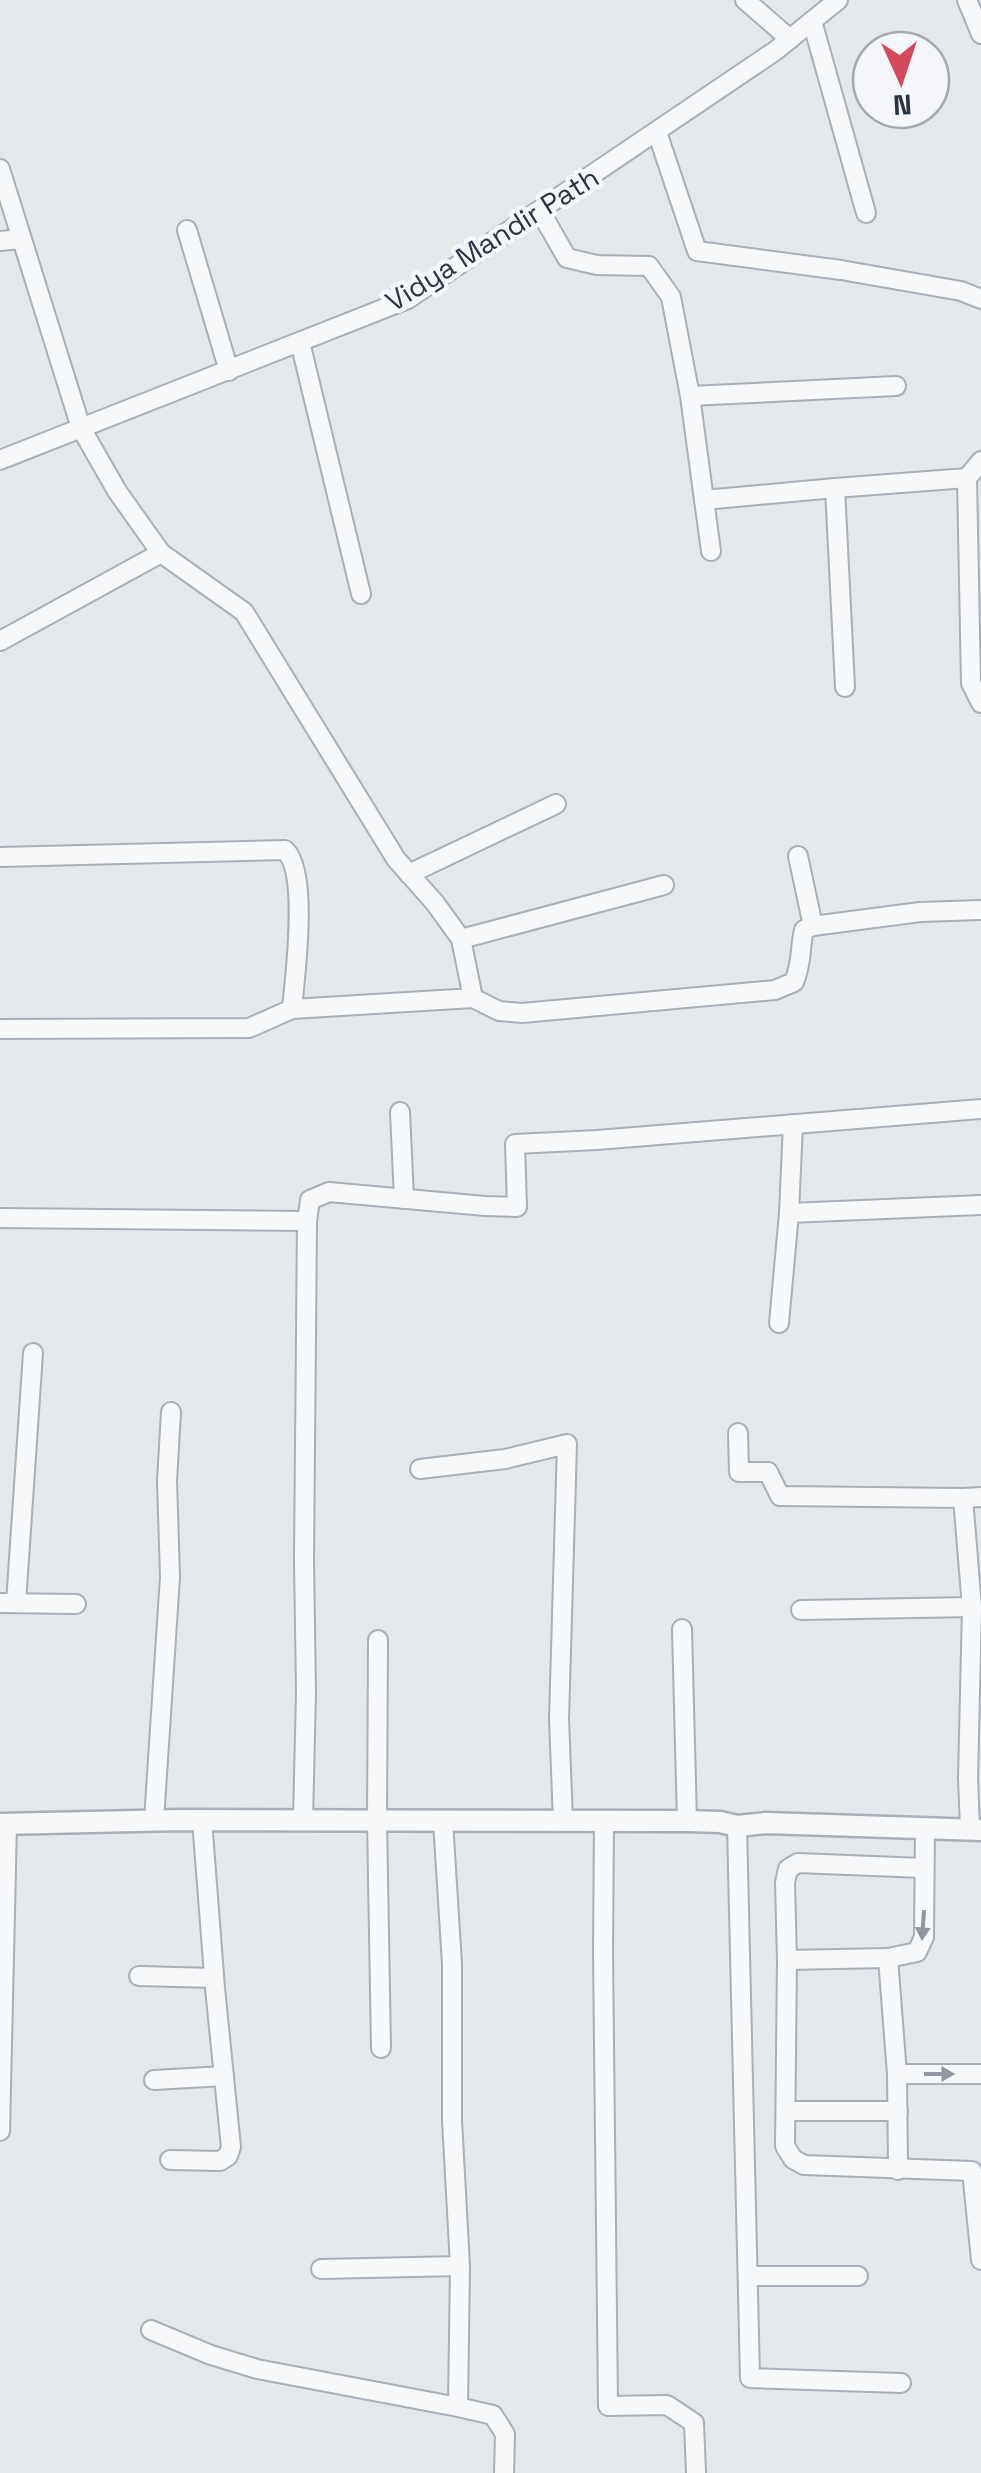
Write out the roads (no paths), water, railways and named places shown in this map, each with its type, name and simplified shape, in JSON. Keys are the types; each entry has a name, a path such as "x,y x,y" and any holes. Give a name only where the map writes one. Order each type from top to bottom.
{"street":[{"path":"745,0 790,39"},
{"name":"Vidya Mandir Path","path":"0,460 408,299 790,39 838,0"},
{"path":"967,0 981,34"},
{"path":"812,21 866,213"},
{"path":"656,132 697,251 910,282 962,291 981,299"},
{"path":"0,169 81,428 117,491 161,553 244,612 396,859 461,939 473,998"},
{"path":"540,211 566,258 649,266 671,296 690,396 711,551"},
{"path":"187,230 229,371"},
{"path":"0,240 20,239"},
{"path":"300,342 361,594"},
{"path":"690,396 896,386"},
{"path":"981,460 966,478 974,596 971,683 981,702"},
{"path":"704,500 966,478"},
{"path":"834,488 845,687"},
{"path":"0,640 161,553"},
{"path":"409,874 556,804"},
{"path":"0,857 285,850 292,856 296,871 299,932 292,1009"},
{"path":"798,856 813,926"},
{"path":"461,939 664,886"},
{"path":"0,1029 249,1028 292,1009 473,998 499,1011 522,1013 776,990 794,982 802,964 804,930 813,926 920,912 981,910"},
{"path":"303,1820 310,1200 329,1192 517,1207 515,1144 981,1109"},
{"path":"400,1112 404,1199"},
{"path":"779,1324 794,1124"},
{"path":"789,1213 981,1205"},
{"path":"0,1218 307,1221"},
{"path":"33,1353 8,1603 76,1604"},
{"path":"154,1820 170,1577 166,1481 171,1412"},
{"path":"0,2131 4,1824 443,1820 720,1822 738,1826 766,1823 976,1830 968,1778 972,1497 780,1496 768,1472 739,1472 738,1433"},
{"path":"420,1469 505,1460 567,1444 559,1718 563,1821"},
{"path":"802,1610 972,1607"},
{"path":"682,1629 688,1822"},
{"path":"378,1640 381,2048"},
{"path":"170,2160 220,2161 228,2156 231,2147 202,1820"},
{"path":"443,1820 452,1964 452,2120 460,2266 458,2407"},
{"path":"604,1821 608,2406 666,2406 694,2423 696,2473"},
{"path":"738,1826 750,2378 901,2383"},
{"path":"787,1960 888,1958 916,1952 924,1937 924,1828"},
{"path":"923,1868 798,1863 788,1869 784,1883 784,2146 792,2160 804,2165 977,2170 981,2260"},
{"path":"888,1958 898,2170"},
{"path":"139,1976 214,1978"},
{"path":"896,2074 981,2074"},
{"path":"154,2080 224,2076"},
{"path":"786,2111 898,2112"},
{"path":"321,2269 460,2266"},
{"path":"748,2276 858,2276"},
{"path":"151,2330 211,2355 257,2368 493,2414 505,2434 504,2473"}]}
